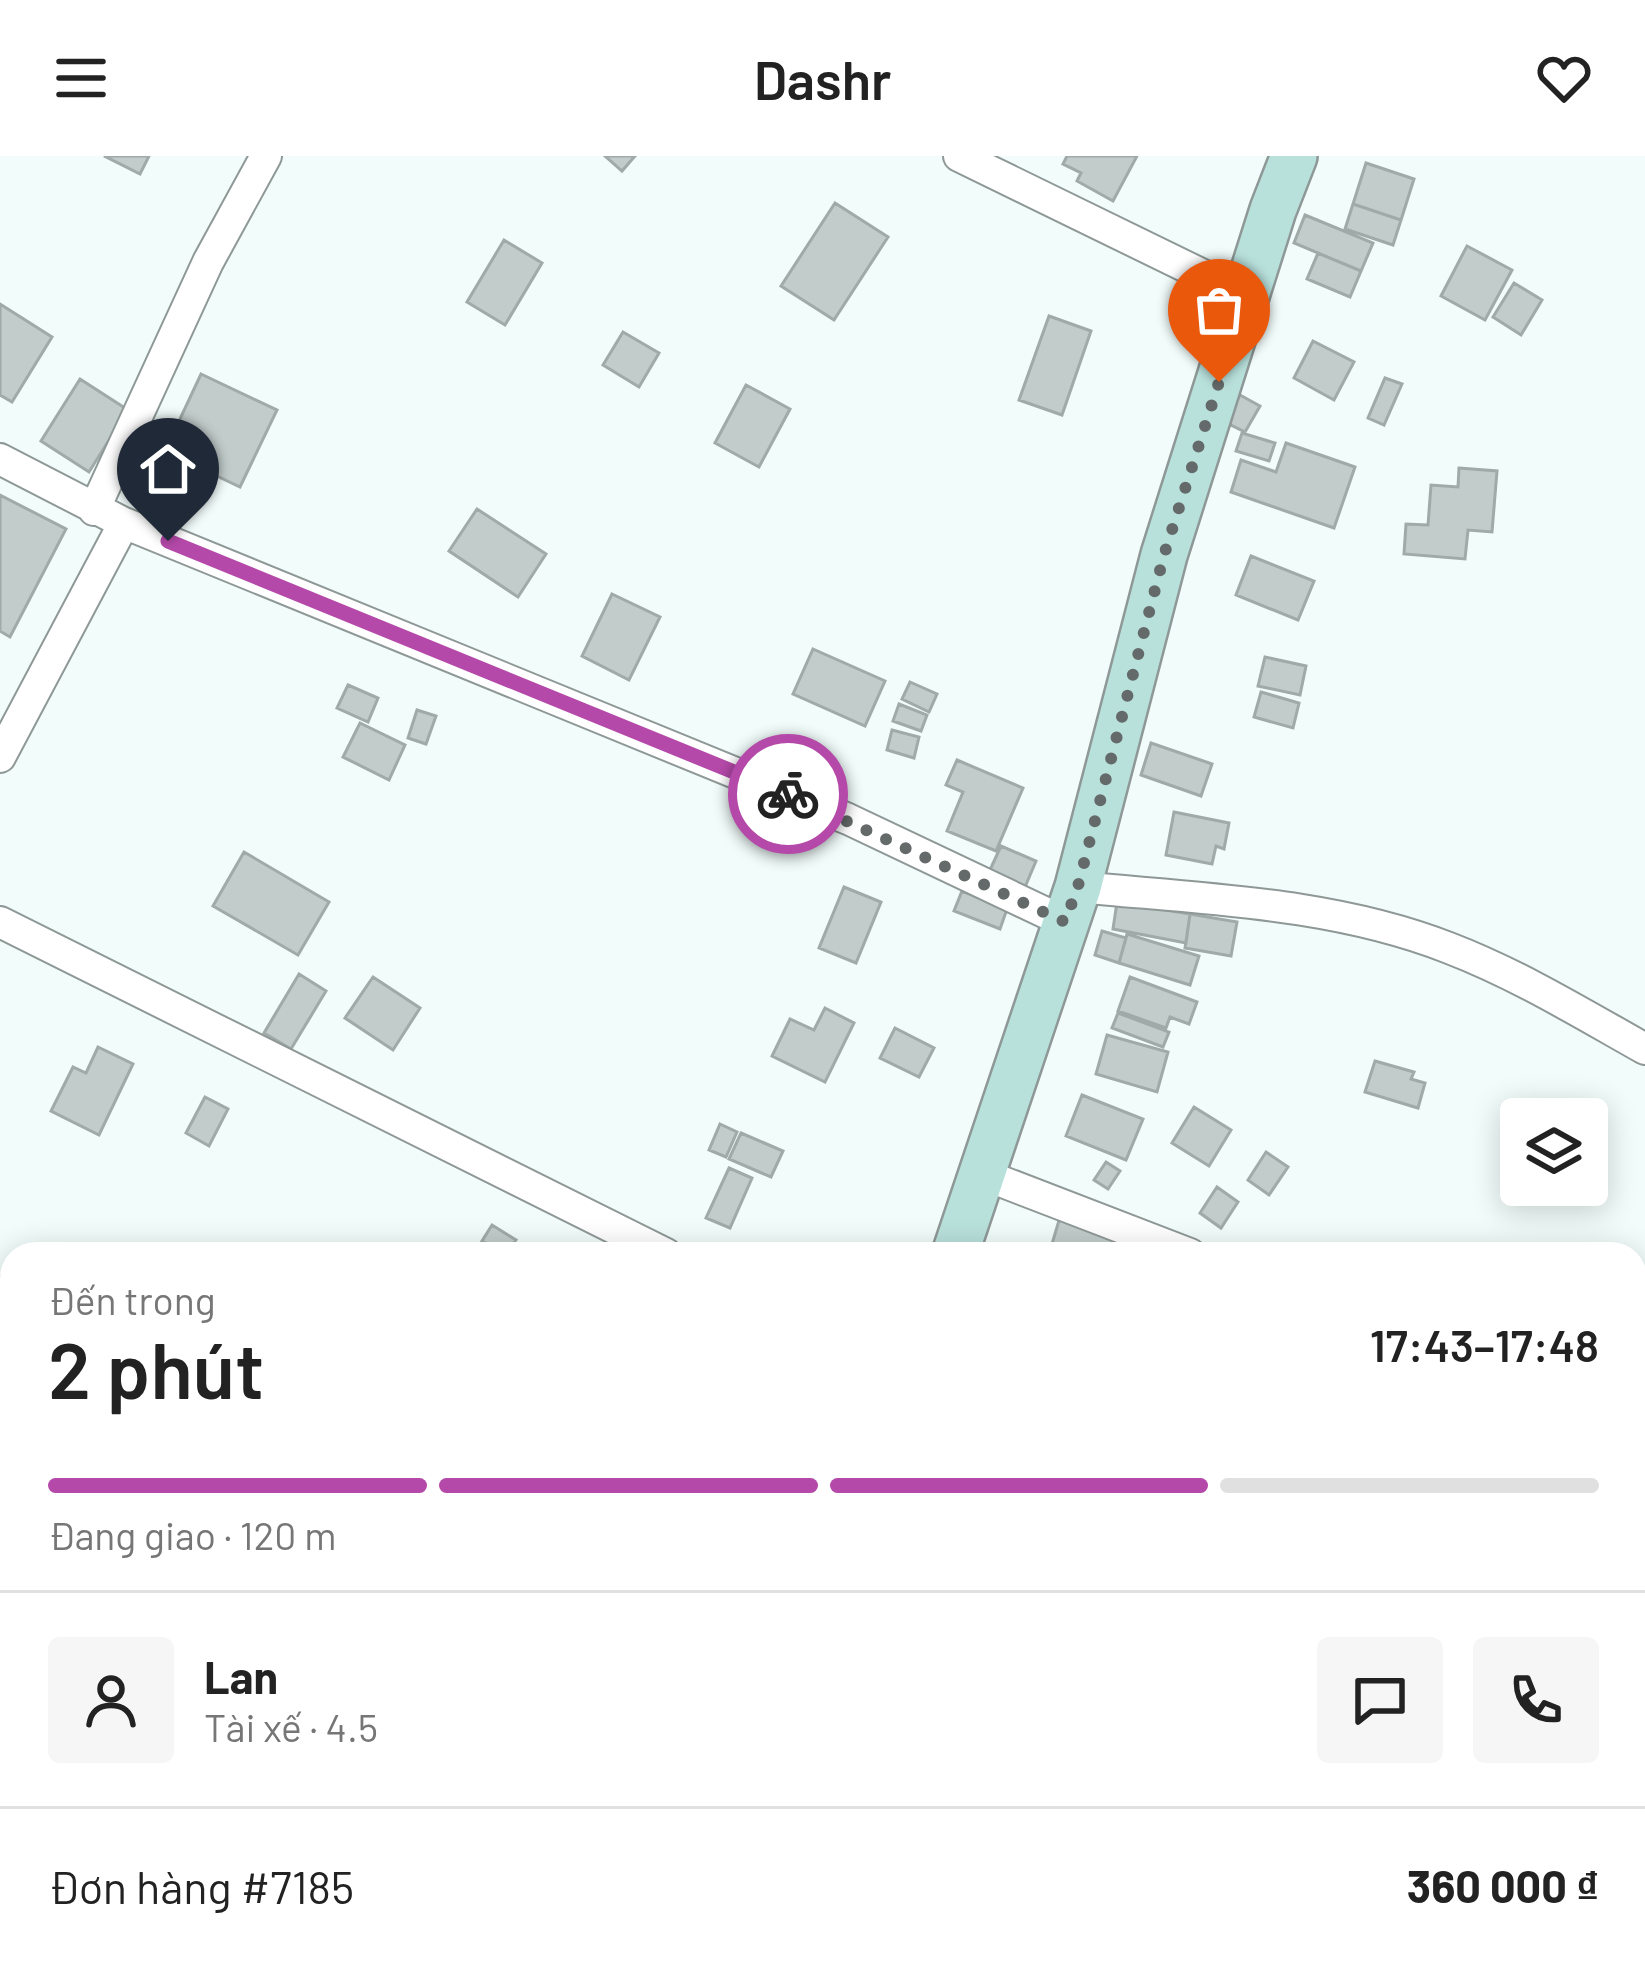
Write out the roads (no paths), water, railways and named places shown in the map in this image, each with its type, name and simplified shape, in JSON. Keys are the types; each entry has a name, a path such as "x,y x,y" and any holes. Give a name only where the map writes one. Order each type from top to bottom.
{"main road":[{"path":"959,1242 1071,904 1164,555 1294,156"}],"street":[{"path":"94,510 208,262 266,156"},
{"path":"959,156 1246,296"},
{"path":"0,459 124,523 848,819 1071,904 1294,909 1403,932 1490,966 1645,1049"},
{"path":"0,758 124,523"},
{"path":"0,922 643,1242"},
{"path":"982,1174 1159,1242"}]}
